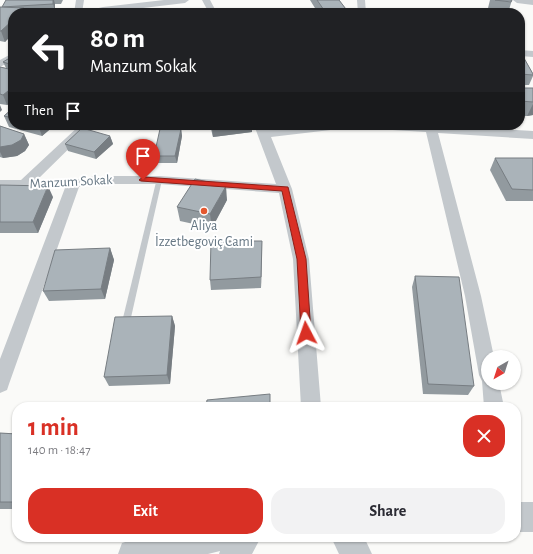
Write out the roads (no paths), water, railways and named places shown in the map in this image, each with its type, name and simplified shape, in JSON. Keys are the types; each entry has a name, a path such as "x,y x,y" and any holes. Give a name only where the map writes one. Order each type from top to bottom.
{"street":[{"path":"119,8 185,0"},
{"path":"517,0 533,2"},
{"path":"24,184 82,130"},
{"path":"262,130 285,189 301,259 311,402"},
{"path":"431,130 473,296 483,350"},
{"path":"469,130 533,135"},
{"name":"Manzum Sokak","path":"0,184 73,184 96,180 159,180 285,189"},
{"path":"0,384 73,184"},
{"path":"491,390 493,402"},
{"path":"521,518 533,517"},
{"path":"133,554 192,542"},
{"path":"234,554 241,542"},
{"path":"349,542 357,554"}],"lane":[{"path":"126,322 159,180"}],"place":[{"name":"Aliya İzzetbegoviç Cami","path":"204,211"}]}
